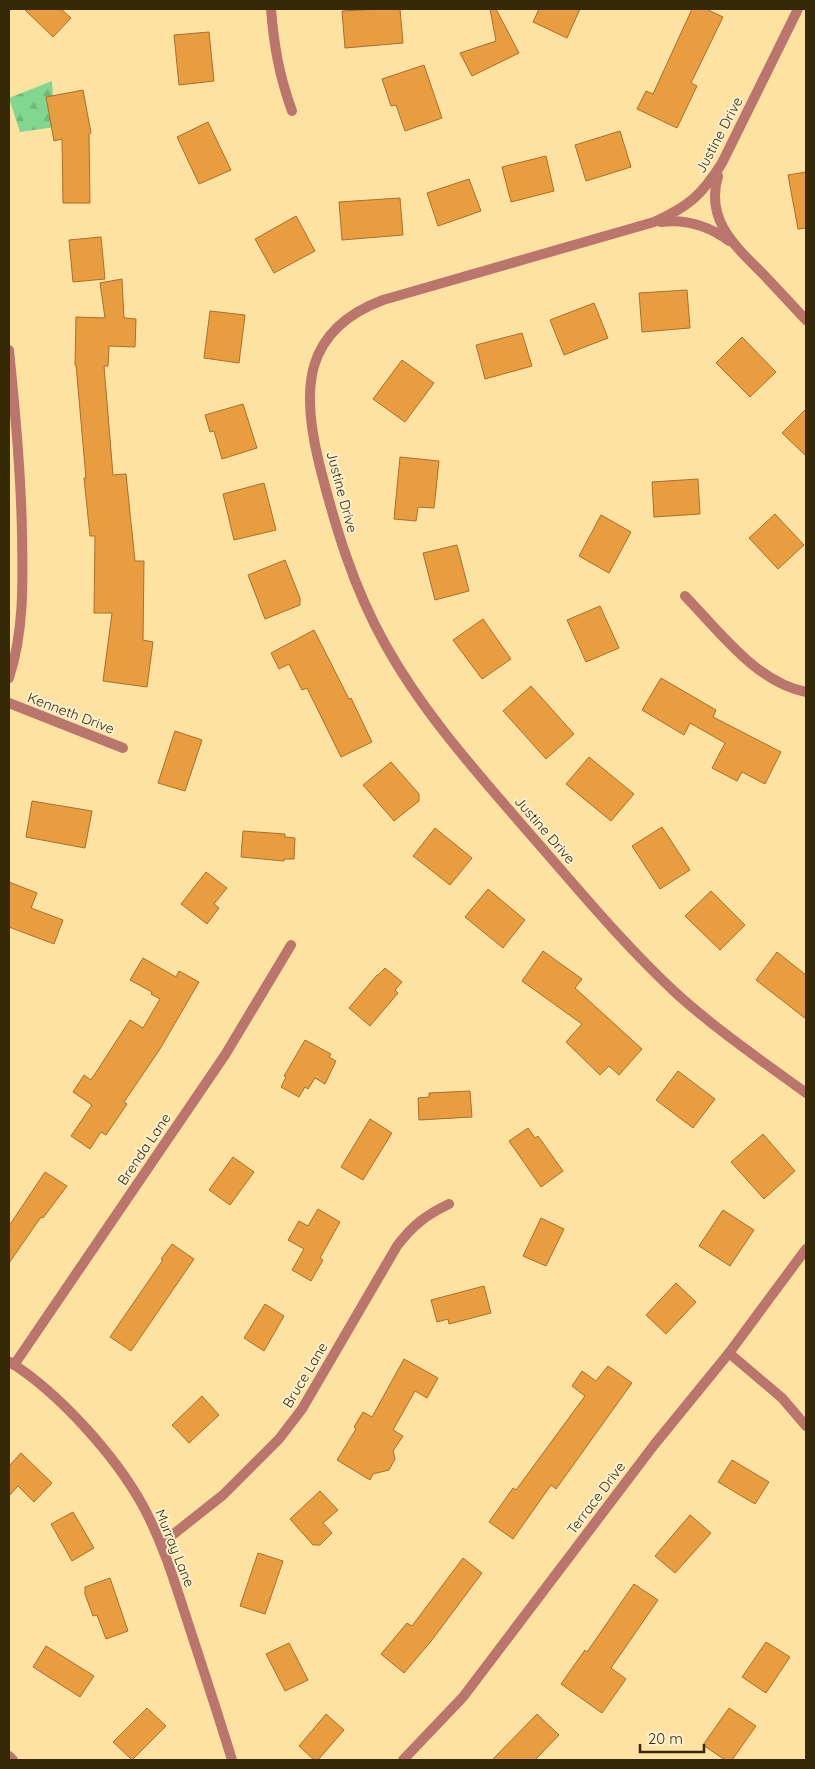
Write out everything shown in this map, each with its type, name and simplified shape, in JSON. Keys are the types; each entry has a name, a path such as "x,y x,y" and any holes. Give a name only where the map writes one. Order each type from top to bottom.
{"street":[{"path":"271,9 276,57 292,111"},
{"name":"Justine Drive","path":"798,9 722,163 709,184 697,197 676,212 654,222 362,308 341,323 326,340 318,353 311,376 309,401 312,434 332,514 360,593 390,653 448,740 616,932 676,993 744,1048 806,1093"},
{"path":"722,163 715,187 715,204 722,226 734,244 806,320"},
{"path":"654,222 671,221 696,224 717,232 734,244"},
{"path":"9,350 22,497 23,585 21,621 9,678"},
{"path":"685,596 756,667 780,682 806,692"},
{"name":"Kenneth Drive","path":"9,704 123,748"},
{"name":"Brenda Lane","path":"12,1364 225,1055 290,945"},
{"name":"Bruce Lane","path":"161,1544 223,1495 279,1439 302,1409 397,1246 409,1230 427,1215 449,1204"},
{"name":"Terrace Drive","path":"403,1760 463,1697 654,1445 729,1353 806,1249"},
{"path":"729,1353 782,1398 806,1426"},
{"name":"Murray Lane","path":"12,1364 58,1401 84,1426 115,1463 142,1505 161,1544 232,1760"},
{"path":"9,1756 13,1760"}],"green space":[{"path":"52,81 55,127 20,132 9,98"}],"building":[{"path":"24,9 61,9 71,18 53,37"},
{"path":"400,9 403,43 345,48 342,11"},
{"path":"490,9 496,9 519,53 472,76 460,53 496,41"},
{"path":"539,9 580,9 567,38 533,22"},
{"path":"692,9 706,9 723,17 691,83 697,86 677,128 637,109 646,91 653,94"},
{"path":"209,32 214,81 179,85 174,35"},
{"path":"424,65 442,118 405,131 396,105 391,106 382,79"},
{"path":"83,90 91,133 89,134 90,203 63,203 62,139 54,141 46,97"},
{"path":"208,122 231,170 199,184 177,137"},
{"path":"620,131 631,167 586,181 575,145"},
{"path":"546,156 554,191 511,202 502,167"},
{"path":"806,172 806,228 798,229 788,175"},
{"path":"469,179 481,211 438,226 427,193"},
{"path":"400,198 403,235 342,240 339,202"},
{"path":"296,216 315,251 274,273 255,239"},
{"path":"101,237 105,279 73,282 69,240"},
{"path":"122,279 124,318 136,319 135,347 109,346 108,366 104,366 113,475 126,474 135,561 144,561 143,640 153,642 147,687 103,681 112,613 94,613 95,536 90,536 75,365 76,317 105,318 100,283"},
{"path":"687,290 690,328 642,332 639,293"},
{"path":"594,303 608,338 564,355 550,320"},
{"path":"210,311 245,315 239,363 204,358"},
{"path":"522,333 532,366 485,379 476,345"},
{"path":"742,337 776,372 750,397 716,363"},
{"path":"402,360 434,383 405,422 373,399"},
{"path":"243,404 257,448 222,459 214,431 210,432 205,415"},
{"path":"806,409 806,456 782,433"},
{"path":"400,457 439,461 434,508 418,507 416,521 394,519"},
{"path":"698,479 700,514 654,517 652,482"},
{"path":"264,483 276,530 234,540 223,494"},
{"path":"775,514 804,545 778,569 749,538"},
{"path":"601,515 631,532 609,573 579,556"},
{"path":"457,545 469,591 435,600 423,553"},
{"path":"285,560 300,598 300,605 265,619 248,575"},
{"path":"600,606 619,648 586,662 567,620"},
{"path":"483,619 511,659 482,679 453,640"},
{"path":"314,630 349,699 351,698 372,742 341,757 307,688 302,690 289,664 279,669 271,653"},
{"path":"661,678 716,710 713,717 781,752 765,784 742,772 737,781 712,768 725,743 690,723 684,735 642,710"},
{"path":"531,686 574,734 546,759 503,711"},
{"path":"175,731 202,740 185,791 158,783"},
{"path":"589,757 634,794 611,821 566,784"},
{"path":"391,762 419,794 419,801 394,821 363,785"},
{"path":"32,801 92,811 85,848 26,837"},
{"path":"662,827 690,870 660,889 632,846"},
{"path":"435,828 472,858 450,885 413,856"},
{"path":"243,831 285,834 285,837 295,838 294,859 284,859 284,861 241,857"},
{"path":"206,872 227,888 214,904 219,908 207,924 181,904"},
{"path":"9,882 37,893 31,908 63,920 54,944 9,927"},
{"path":"488,889 525,920 503,948 465,917"},
{"path":"711,891 745,925 720,950 685,916"},
{"path":"543,951 582,979 575,988 642,1049 619,1075 609,1066 600,1075 566,1042 582,1024 522,981"},
{"path":"777,952 806,975 806,1019 756,980"},
{"path":"143,958 176,977 179,971 199,982 160,1049 124,1102 127,1104 106,1135 101,1132 90,1149 71,1136 92,1105 73,1092 84,1075 91,1080 130,1020 143,1028 160,999 151,994 152,992 130,980"},
{"path":"385,968 402,982 395,990 398,993 370,1026 349,1008"},
{"path":"305,1040 331,1054 329,1057 336,1061 325,1084 315,1078 308,1089 305,1087 299,1097 281,1087 286,1077 284,1076"},
{"path":"678,1071 715,1099 693,1128 656,1100"},
{"path":"470,1091 472,1117 419,1120 418,1098 429,1097 429,1093"},
{"path":"370,1119 392,1133 363,1180 341,1167"},
{"path":"528,1128 535,1138 538,1136 563,1171 541,1187 509,1141"},
{"path":"763,1134 795,1171 764,1199 731,1162"},
{"path":"233,1157 254,1172 230,1205 209,1190"},
{"path":"45,1172 67,1186 43,1218 41,1217 9,1263 9,1226"},
{"path":"318,1209 340,1222 320,1258 323,1260 311,1281 292,1270 304,1249 288,1240 299,1221 308,1226"},
{"path":"723,1210 754,1230 730,1266 699,1246"},
{"path":"541,1218 564,1229 546,1266 523,1256"},
{"path":"172,1244 194,1259 131,1351 110,1337"},
{"path":"676,1283 696,1302 666,1334 646,1315"},
{"path":"484,1286 491,1313 449,1324 448,1319 437,1322 431,1300"},
{"path":"265,1304 284,1316 264,1351 244,1338"},
{"path":"404,1359 438,1378 427,1398 415,1391 393,1430 403,1436 393,1451 395,1459 389,1470 373,1474 370,1480 337,1460 356,1429 354,1427 363,1412 372,1417"},
{"path":"608,1366 632,1383 556,1489 551,1485 513,1539 489,1522 513,1488 516,1490 585,1396 572,1386 582,1371 596,1381"},
{"path":"202,1396 219,1415 189,1443 172,1425"},
{"path":"21,1453 52,1483 34,1502 18,1486 9,1496 9,1466"},
{"path":"732,1460 769,1482 755,1504 718,1482"},
{"path":"320,1491 338,1510 323,1523 332,1533 320,1545 313,1545 290,1519"},
{"path":"73,1512 94,1548 72,1561 51,1524"},
{"path":"690,1515 711,1533 675,1573 655,1556"},
{"path":"258,1553 283,1561 265,1614 240,1606"},
{"path":"463,1558 482,1573 432,1640 404,1673 381,1654 407,1623 412,1626"},
{"path":"110,1578 128,1631 106,1639 97,1615 93,1616 85,1594 85,1587"},
{"path":"634,1584 658,1600 611,1668 626,1679 602,1713 561,1684 585,1650 587,1652"},
{"path":"766,1642 790,1657 766,1693 742,1677"},
{"path":"289,1643 308,1680 285,1691 266,1654"},
{"path":"46,1646 94,1676 80,1697 33,1667"},
{"path":"147,1708 166,1726 132,1760 113,1742"},
{"path":"729,1708 756,1726 732,1760 725,1760 703,1745"},
{"path":"326,1714 344,1730 318,1760 314,1760 299,1746"},
{"path":"537,1714 559,1735 535,1760 492,1760"}]}
